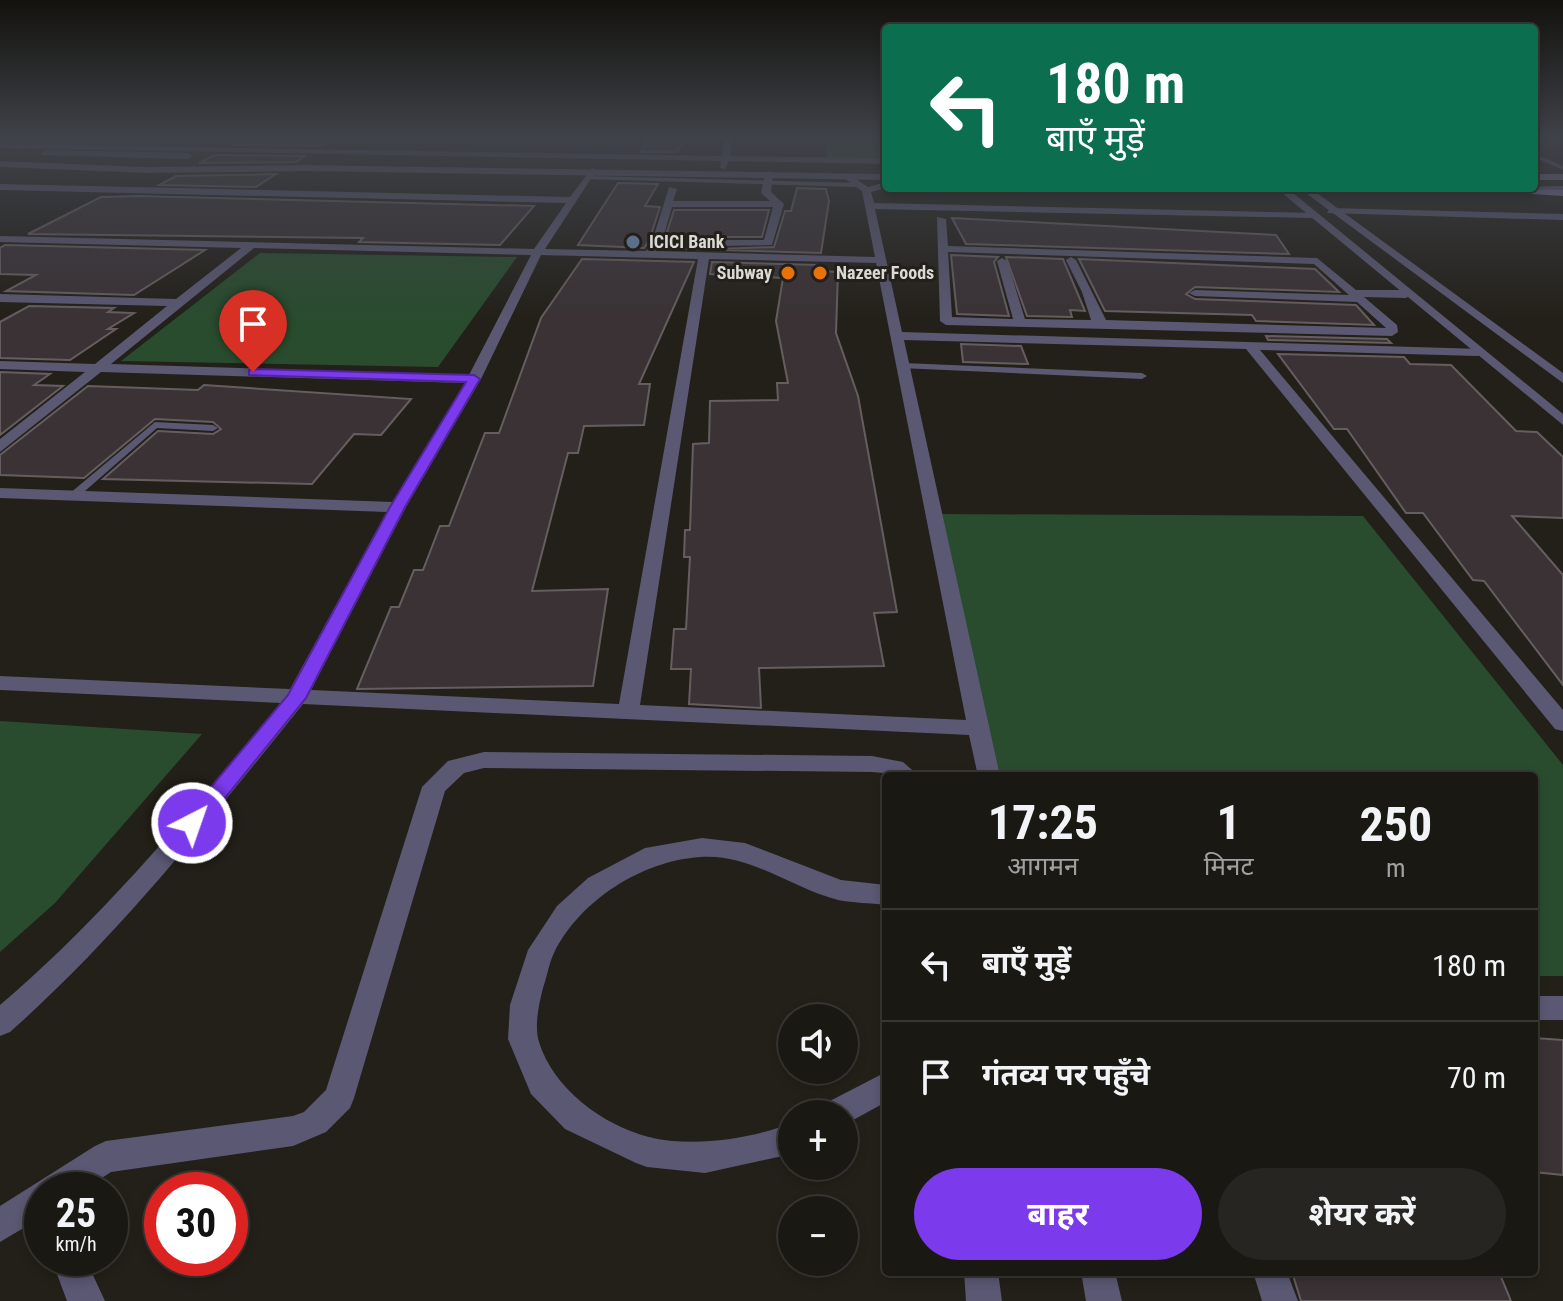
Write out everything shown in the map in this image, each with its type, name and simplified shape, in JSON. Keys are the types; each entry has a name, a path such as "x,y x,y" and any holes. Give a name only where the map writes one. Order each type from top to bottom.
{"street":[{"path":"514,199 570,200"},
{"path":"649,254 657,242 669,199"},
{"path":"773,199 779,204"},
{"path":"866,199 882,260 988,772"},
{"path":"966,199 1313,215"},
{"path":"1294,199 1563,421"},
{"path":"1316,199 1563,379"},
{"path":"0,1023 60,971 211,802 296,698 398,507 474,379 538,251 570,200"},
{"path":"668,204 779,204"},
{"path":"0,239 649,254 768,243 779,204"},
{"path":"1330,211 1563,217"},
{"path":"941,219 946,321 1392,332 1393,328 1317,261 944,249"},
{"path":"657,242 689,242"},
{"path":"0,447 251,245"},
{"path":"704,249 882,260"},
{"path":"628,714 704,249"},
{"path":"1071,260 1088,292 1097,321 1104,324"},
{"path":"1002,261 1020,323"},
{"path":"1195,293 1406,294"},
{"path":"0,298 176,303"},
{"path":"897,336 1477,352"},
{"path":"1250,346 1563,724"},
{"path":"0,365 474,379"},
{"path":"0,493 398,507"},
{"path":"0,683 979,728"},
{"path":"85,1172 106,1157 293,1131 329,1112 339,1098 434,787 456,767 484,760 872,764 902,772"},
{"path":"778,1144 705,1157 647,1152 576,1119 542,1084 523,1039 524,1005 541,950 566,913 597,885 654,855 702,847 745,852 839,890 882,895"},
{"path":"1538,1008 1563,1008"},
{"path":"858,1101 882,1088"},
{"path":"0,1225 24,1210"},
{"path":"73,1276 87,1301"},
{"path":"981,1276 984,1301"},
{"path":"1099,1276 1104,1301"},
{"path":"1271,1276 1280,1301"}],"lane":[{"path":"903,366 1142,376"},
{"path":"73,496 155,425 213,428"}],"green space":[{"path":"260,253 517,257 438,367 121,361"},
{"path":"936,514 1363,516 1563,765 1563,976 1538,976 1538,772 989,772"},
{"path":"0,721 202,734 55,903 0,952"}],"building":[{"path":"98,199 245,199 534,206 500,245 359,242 363,238 28,234"},
{"path":"608,199 649,199 645,206 660,207 644,248 578,245"},
{"path":"794,199 828,199 821,253 662,248 674,210 769,210 762,237 717,237 709,244 717,249 774,247 785,211 791,211"},
{"path":"952,218 1276,235 1289,254 966,244"},
{"path":"5,245 205,250 134,295 6,291 36,275 0,274 0,248"},
{"path":"951,255 998,257 994,262 1009,316 957,314"},
{"path":"1006,257 1063,259 1085,311 1070,310 1072,317 1027,316"},
{"path":"582,259 694,262 639,384 650,384 644,425 584,426 578,453 568,453 532,591 608,589 593,686 357,689 391,607 399,607 414,570 423,570 440,526 449,526 485,433 499,433 541,318"},
{"path":"1079,259 1315,269 1339,292 1195,287 1186,294 1195,299 1356,305 1374,325 1256,321 1252,315 1105,311"},
{"path":"712,262 819,265 818,271 838,272 836,333 858,396 897,612 874,613 884,666 759,668 761,708 689,704 691,669 671,669 674,629 686,629 690,557 684,557 685,530 690,530 693,444 709,443 710,401 778,400 777,383 788,383 776,321 783,278 710,274"},
{"path":"29,306 114,308 108,312 134,313 108,329 116,329 70,360 0,358 0,322"},
{"path":"1266,336 1387,339 1391,343 1268,340"},
{"path":"961,344 1021,346 1028,364 963,362"},
{"path":"1278,354 1404,357 1410,364 1451,365 1516,431 1537,432 1563,457 1563,518 1512,516 1563,575 1563,685 1484,581 1473,580 1423,513 1406,513 1347,429 1334,429"},
{"path":"0,372 50,374 34,385 63,386 0,435"},
{"path":"204,385 411,399 381,435 354,434 312,484 103,479 158,431 213,434 221,429 213,422 155,419 84,478 0,475 0,455 88,386 198,390"},
{"path":"1538,1038 1563,1040 1563,1175 1538,1172"},
{"path":"1293,1276 1501,1276 1511,1301 1301,1301"}],"place":[{"name":"ICICI Bank","path":"633,242"},
{"name":"Subway","path":"788,273"},
{"name":"Nazeer Foods","path":"820,273"}],"route":[{"path":"192,823 296,698 398,507 474,379 253,372"}]}
